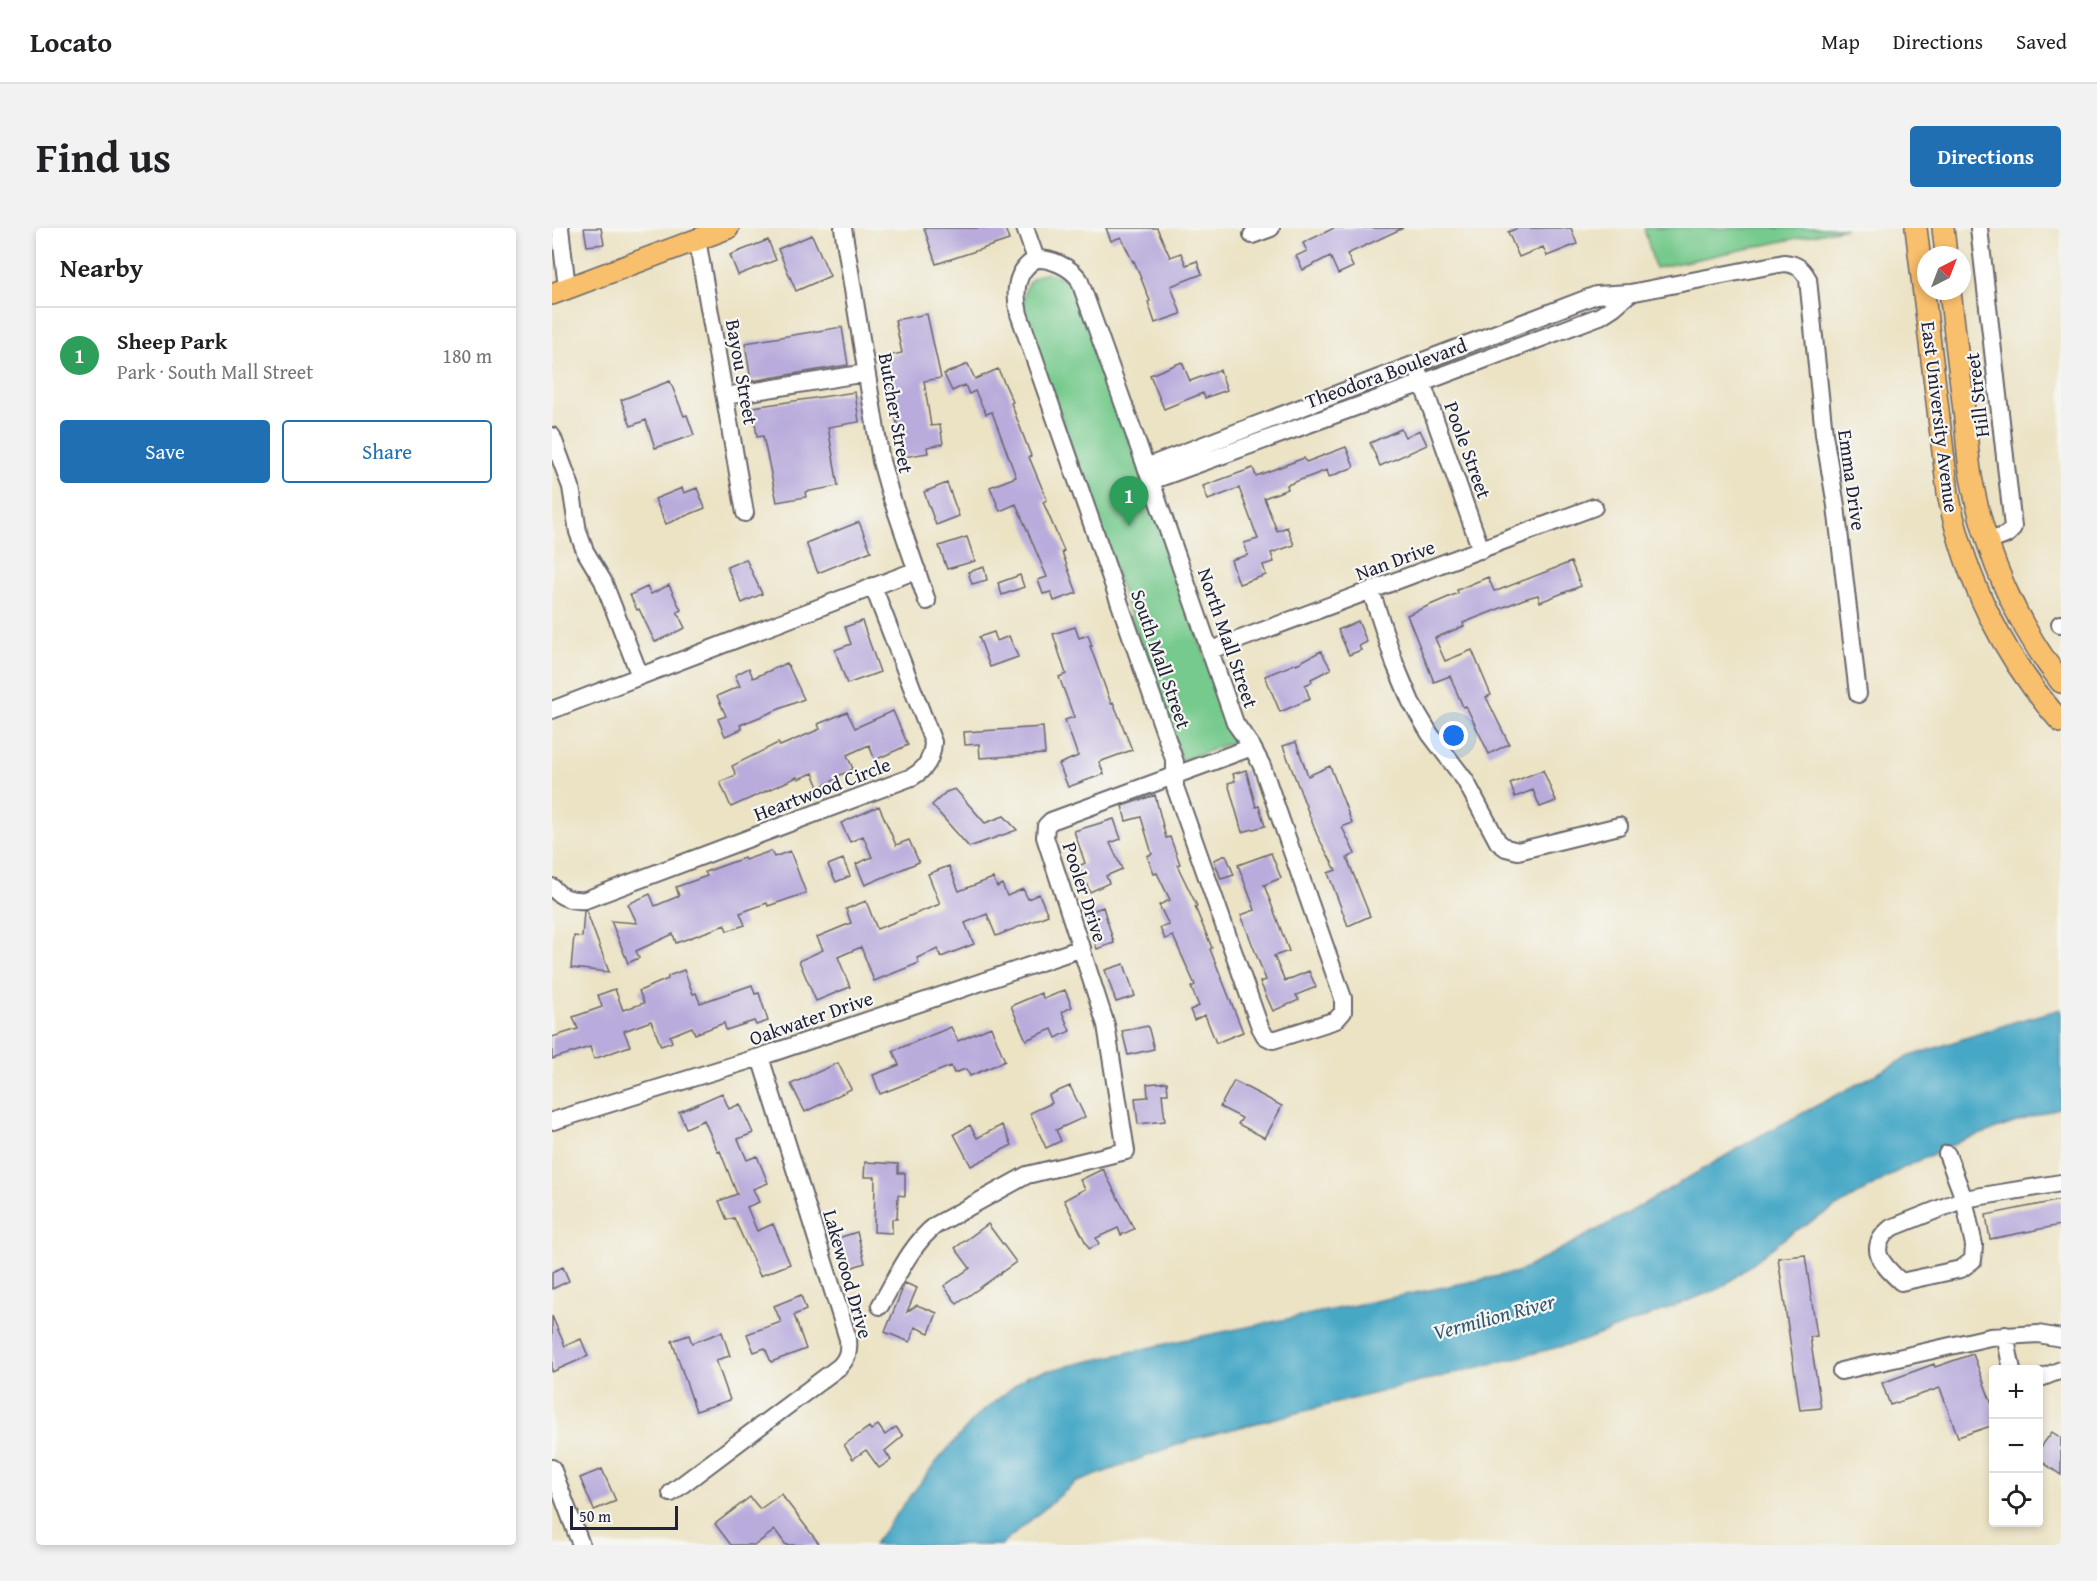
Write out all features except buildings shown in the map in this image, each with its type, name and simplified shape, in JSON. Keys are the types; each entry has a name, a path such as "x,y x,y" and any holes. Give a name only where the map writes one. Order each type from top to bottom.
{"main road":[{"path":"560,291 728,228"},
{"name":"East University Avenue","path":"1916,228 1948,493 1962,550 1978,592 2020,670 2061,722"},
{"path":"1942,228 1945,246"},
{"name":"East University Avenue","path":"1951,300 1972,480 1987,541 2018,616 2038,650 2061,682"},
{"path":"1962,550 1987,541"}],"street":[{"path":"560,228 560,291"},
{"name":"Butcher Street","path":"843,228 881,461 927,601"},
{"path":"1025,228 1036,259"},
{"path":"1252,235 1271,228"},
{"name":"Hill Street","path":"1979,228 2013,521 2011,532 1987,541"},
{"name":"Bayou Street","path":"697,239 745,513"},
{"name":"North Mall Street","path":"1036,259 1054,262 1075,274 1078,279 1149,474 1235,723 1262,766 1342,998 1341,1017 1306,1031"},
{"name":"South Mall Street","path":"1036,259 1027,264 1019,277 1016,295 1019,314 1175,762 1175,787 1263,1033 1273,1040 1306,1031"},
{"name":"Theodora Boulevard","path":"1149,474 1415,364 1596,295 1630,293 1784,263 1793,264 1804,272"},
{"name":"Emma Drive","path":"1804,272 1808,279 1824,434 1836,506 1858,694"},
{"name":"Theodora Boulevard","path":"1149,474 1422,383 1600,316 1630,293"},
{"name":"Poole Street","path":"1415,364 1481,550"},
{"path":"725,396 866,373"},
{"path":"552,436 571,487 578,532 585,551 603,581 640,676"},
{"name":"Nan Drive","path":"1211,650 1594,507"},
{"path":"552,710 917,570"},
{"name":"Heartwood Circle","path":"552,887 564,898 574,901 585,900 912,777 922,771 930,761 933,742 873,586"},
{"path":"1371,591 1395,664 1412,702 1430,734 1465,780 1498,842 1506,849 1518,851 1619,826"},
{"name":"Pooler Drive","path":"880,1306 923,1236 936,1225 1027,1175 1126,1151 1106,1025 1045,837 1046,826 1051,821 1252,747"},
{"name":"Oakwater Drive","path":"553,1121 760,1058 1082,948"},
{"name":"Lakewood Drive","path":"671,1493 839,1367 847,1357 849,1349 848,1339 760,1058"},
{"path":"1947,1154 1964,1199 1974,1245 1972,1260 1961,1269 1901,1282 1881,1264 1878,1247 1882,1235 1891,1228 1964,1199 2061,1183"},
{"path":"1841,1371 1990,1337 2038,1334 2061,1338"},
{"path":"2005,1335 2011,1365"},
{"path":"2043,1377 2061,1370"},
{"path":"554,1478 580,1545"}],"green space":[{"path":"1644,228 1846,228 1655,268"},
{"path":"1045,273 1065,280 1079,297 1235,741 1182,761 1023,311 1026,287 1033,278"}],"water":[{"name":"Vermilion River","path":"2061,1009 2061,1107 1961,1141 1903,1168 1790,1234 1721,1288 1583,1341 1193,1439 1075,1483 1001,1545 873,1545 938,1460 978,1415 1028,1375 1188,1339 1518,1272 1623,1216 1756,1138 1908,1057"}],"place":[{"name":"Sheep Park","path":"1129,526"}]}
